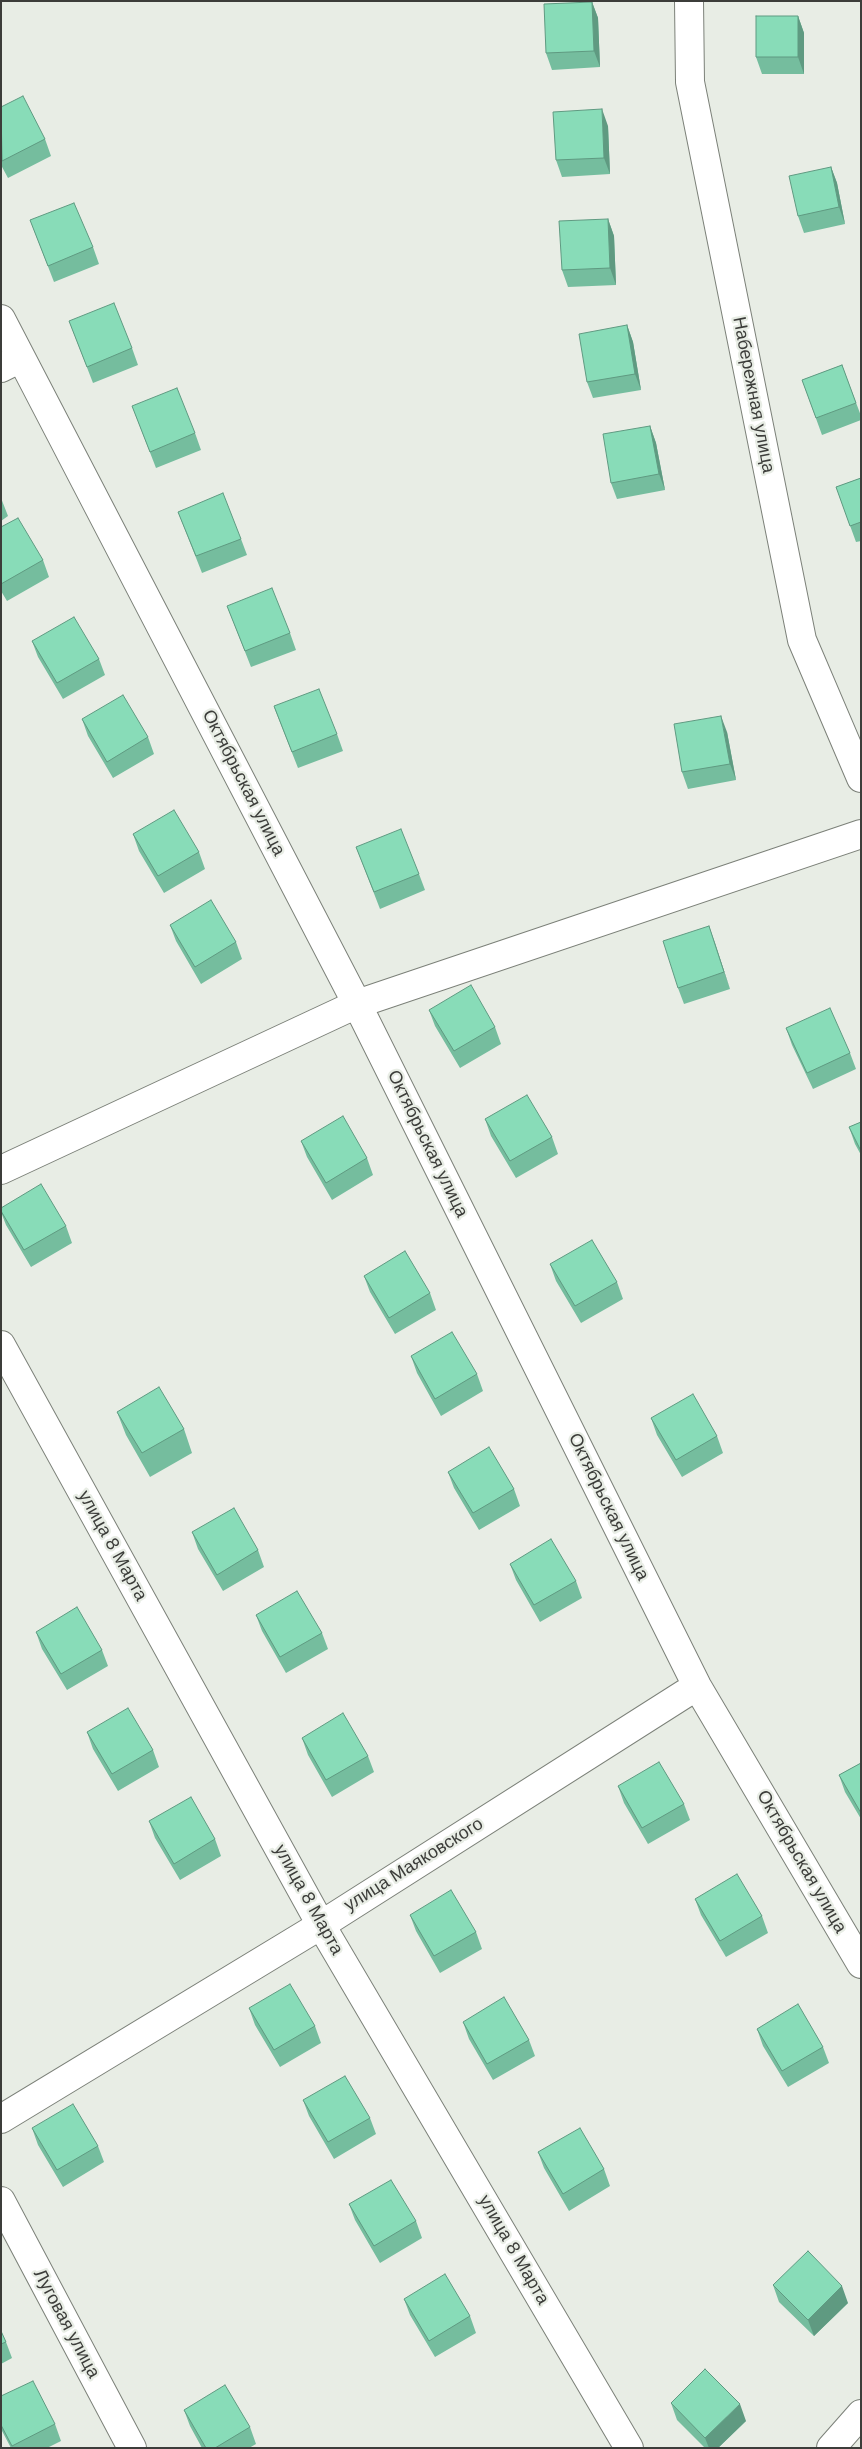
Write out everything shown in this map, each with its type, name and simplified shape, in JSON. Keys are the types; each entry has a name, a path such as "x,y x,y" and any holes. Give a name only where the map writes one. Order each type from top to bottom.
{"street":[{"name":"Набережная улица","path":"688,1 690,82 802,640 861,778"},
{"name":"Октябрьская улица","path":"1,319 11,363 358,1004 697,1686 861,1964"},
{"path":"1,1170 358,1004 861,834"},
{"name":"улица 8 Марта","path":"1,1345 321,1925 629,2448"},
{"name":"улица Маяковского","path":"1,2119 321,1925 697,1686"},
{"name":"Луговая улица","path":"1,2200 132,2448"},
{"path":"831,2448 861,2414"}],"building":[{"path":"592,2 594,51 546,53 544,4"},
{"path":"756,16 798,16 798,57 756,57"},
{"path":"23,96 45,139 2,161 1,107"},
{"path":"602,109 604,158 556,160 553,112"},
{"path":"831,167 839,207 798,216 789,176"},
{"path":"74,203 93,247 48,266 30,220"},
{"path":"608,219 610,268 562,270 559,221"},
{"path":"114,303 132,348 87,367 69,321"},
{"path":"627,325 635,374 587,382 579,334"},
{"path":"842,365 856,403 816,418 802,380"},
{"path":"177,388 195,433 150,452 132,406"},
{"path":"650,426 659,474 611,483 603,434"},
{"path":"861,478 861,522 850,526 836,487"},
{"path":"223,493 241,539 196,556 178,512"},
{"path":"18,518 43,560 1,584 1,527"},
{"path":"272,588 290,633 245,651 227,606"},
{"path":"74,617 99,659 57,683 32,641"},
{"path":"319,689 337,734 292,752 274,706"},
{"path":"123,695 148,737 107,762 82,719"},
{"path":"721,716 730,764 682,772 674,724"},
{"path":"174,810 199,852 158,876 133,834"},
{"path":"401,829 419,874 374,892 356,847"},
{"path":"211,900 236,942 195,967 170,925"},
{"path":"709,926 724,972 678,988 663,941"},
{"path":"471,985 495,1027 454,1051 429,1010"},
{"path":"830,1008 850,1053 807,1073 786,1028"},
{"path":"527,1095 552,1137 510,1161 485,1119"},
{"path":"343,1116 367,1158 326,1183 301,1141"},
{"path":"861,1122 861,1151 849,1127"},
{"path":"41,1184 66,1226 24,1250 1,1208"},
{"path":"592,1240 617,1282 575,1306 550,1264"},
{"path":"405,1251 430,1293 389,1318 364,1276"},
{"path":"452,1332 477,1374 435,1399 411,1356"},
{"path":"159,1387 184,1429 142,1453 117,1412"},
{"path":"693,1394 717,1436 676,1460 651,1418"},
{"path":"489,1447 514,1489 473,1513 448,1472"},
{"path":"234,1508 258,1550 217,1575 192,1532"},
{"path":"551,1539 576,1581 534,1605 510,1564"},
{"path":"297,1591 322,1633 280,1657 256,1615"},
{"path":"77,1607 102,1650 61,1674 36,1632"},
{"path":"128,1708 153,1750 112,1774 87,1732"},
{"path":"343,1713 368,1756 326,1780 302,1738"},
{"path":"659,1762 684,1804 642,1828 618,1786"},
{"path":"861,1763 861,1813 839,1775"},
{"path":"191,1797 215,1839 174,1864 149,1821"},
{"path":"737,1874 762,1916 720,1941 695,1899"},
{"path":"451,1890 476,1932 434,1956 410,1915"},
{"path":"290,1984 315,2026 274,2050 249,2008"},
{"path":"504,1997 529,2040 487,2064 463,2022"},
{"path":"798,2004 823,2047 782,2071 757,2029"},
{"path":"345,2076 370,2118 328,2142 303,2100"},
{"path":"73,2104 98,2146 57,2170 32,2128"},
{"path":"580,2128 604,2169 563,2194 538,2152"},
{"path":"391,2180 416,2221 374,2246 349,2204"},
{"path":"808,2251 842,2286 808,2320 773,2285"},
{"path":"445,2274 470,2316 429,2341 404,2299"},
{"path":"1,2331 6,2342 1,2344"},
{"path":"705,2369 740,2404 705,2438 671,2403"},
{"path":"33,2381 55,2424 12,2446 1,2425 1,2396"},
{"path":"225,2385 250,2427 215,2448 206,2448 184,2410"}]}
